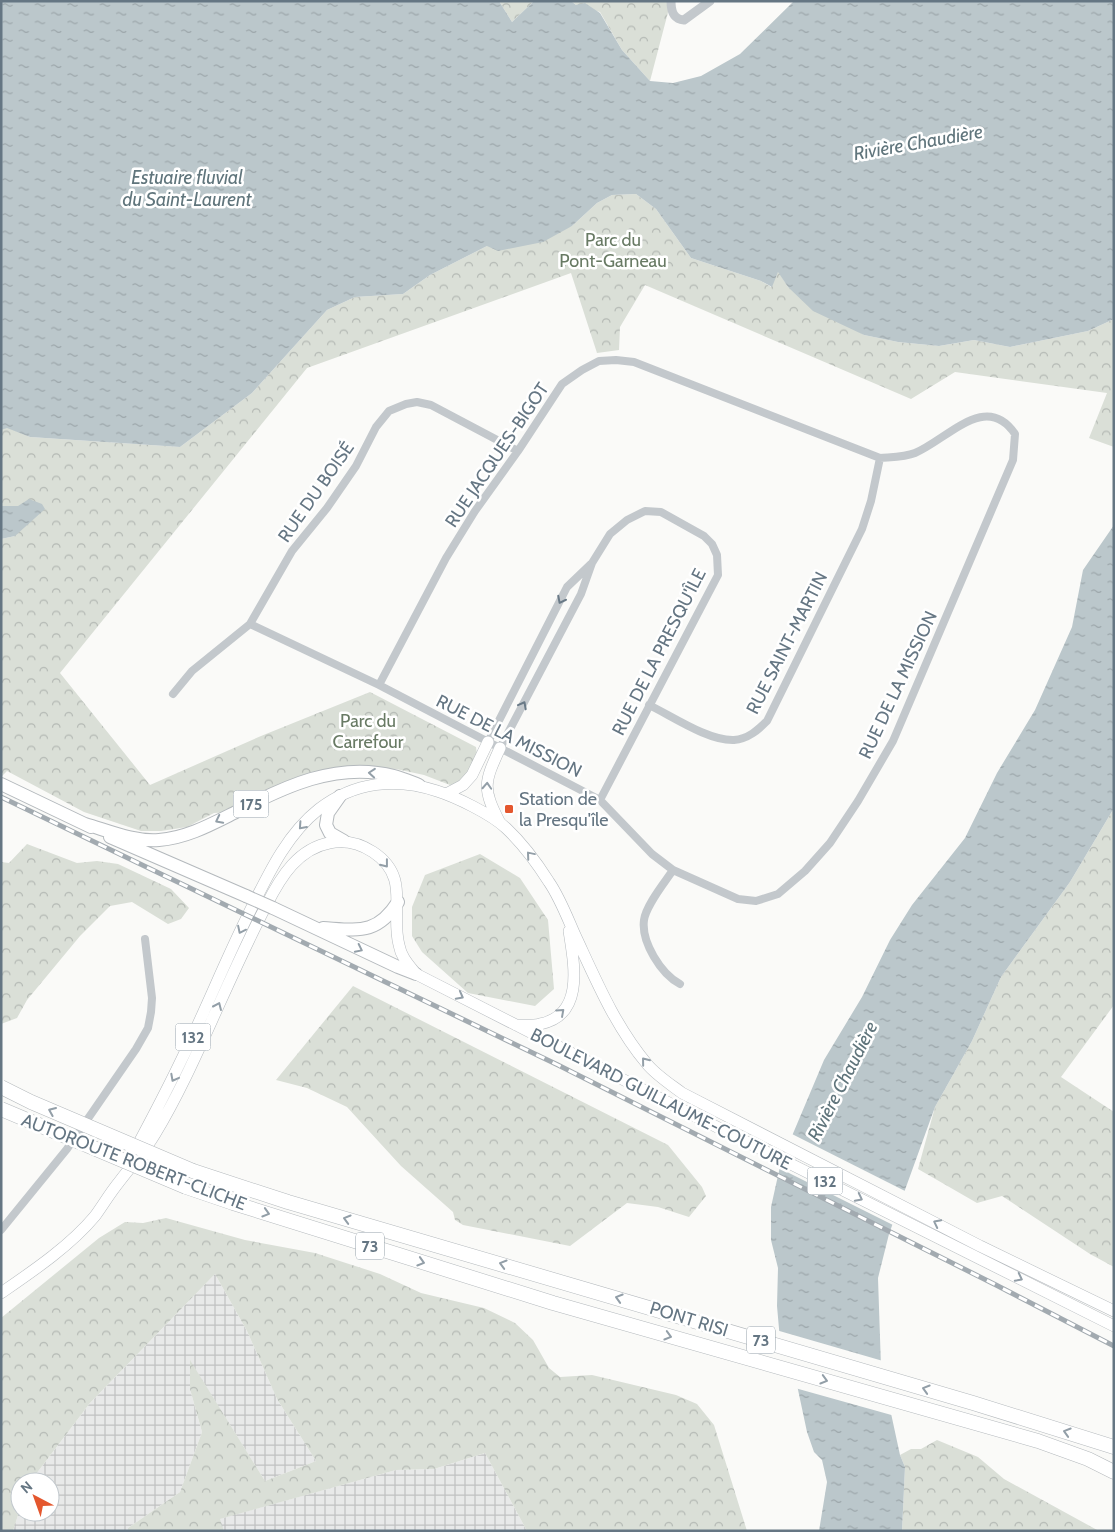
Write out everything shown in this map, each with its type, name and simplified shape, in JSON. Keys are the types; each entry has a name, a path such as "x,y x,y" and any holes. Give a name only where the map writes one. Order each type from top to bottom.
{"highway":[{"name":"BOULEVARD GUILLAUME-COUTURE","path":"85,824 140,840 160,840 185,835 214,823 274,792 321,775 346,772 374,773 394,776 419,785"},
{"name":"BOULEVARD GUILLAUME-COUTURE","path":"1,784 120,843 246,896 416,974"},
{"path":"340,796 328,813 326,825 330,833 344,841"},
{"path":"315,928 363,929 376,926 390,914 398,902"},
{"name":"AUTOROUTE ROBERT-CLICHE","path":"1,1087 194,1171 288,1202 550,1278"},
{"name":"AUTOROUTE ROBERT-CLICHE","path":"1,1109 186,1187 554,1303"},
{"name":"PONT RISI","path":"550,1278 973,1403 1114,1447"},
{"name":"PONT RISI","path":"554,1303 1038,1441 1088,1459 1114,1472"}],"main road":[{"path":"446,794 463,785 472,775 488,742"},
{"path":"500,748 486,780 487,794 500,823"},
{"name":"132","path":"117,1184 178,1069 236,938 270,870 290,839 319,809 340,796 369,784 419,785"},
{"name":"BOULEVARD GUILLAUME-COUTURE","path":"419,785 446,794 500,823 539,866 555,892 604,999 618,1024 648,1065 682,1093 1114,1326"},
{"name":"132","path":"1,1293 68,1242 94,1217 154,1135 186,1076 250,937 277,885 291,866 303,855 326,842 344,841 366,848 384,862 395,878 398,902 396,925 398,944 406,962 416,974"},
{"path":"516,1026 540,1024 551,1020 561,1013 570,1001 574,982 567,917"},
{"name":"BOULEVARD GUILLAUME-COUTURE","path":"416,974 675,1106 978,1251 1114,1311"}],"street":[{"path":"671,1 672,13 678,20 684,20 710,1"},
{"name":"RUE JACQUES-BIGOT","path":"379,685 446,558 475,511 518,451 562,384 582,370 600,362 616,360 634,362 880,458"},
{"name":"RUE DU BOISÉ","path":"173,694 192,671 250,624 292,551 327,508 356,466 376,427 389,411 417,402 430,405 518,451"},
{"name":"RUE DE LA MISSION","path":"250,624 379,685 600,800 652,854 673,870 738,899 756,902 778,894 805,871 830,843 858,801 893,741 1013,460 1016,434 1008,424 993,416 980,416 913,454 880,458"},
{"name":"RUE SAINT-MARTIN","path":"649,704 698,730 725,739 734,740 745,737 757,731 767,721 862,529 871,501 880,458"},
{"name":"RUE DE LA PRESQU'ÎLE","path":"500,748 581,594 592,563 610,534 627,520 645,511 661,512 704,536 712,544 717,555 718,574 600,800"},
{"name":"RUE DE LA PRESQU'ÎLE","path":"488,742 567,587 592,563"},
{"path":"673,870 647,910 644,920 648,941 657,963 673,980 680,984"},
{"path":"1,1230 67,1149 136,1049 148,1028 152,1012 152,998 145,939"}],"shaded area":[{"path":"215,1274 247,1331 277,1399 316,1461 265,1481 190,1361 190,1389 202,1432 180,1492 128,1528 128,1531 13,1531 16,1522 60,1522 60,1472 38,1472 90,1403"},
{"path":"485,1453 527,1531 224,1531 219,1519 396,1470 434,1469"}],"green space":[{"path":"499,1 534,1 512,22"},
{"path":"571,1 671,1 650,81 622,50 600,12 576,5"},
{"path":"636,194 656,209 691,258 761,281 771,287 778,271 788,287 864,335 898,342 939,346 974,340 1010,347 1088,331 1114,319 1114,447 1089,438 1107,393 955,372 911,399 645,285 620,327 619,350 597,353 571,273 307,368 60,673 150,785 261,736 370,692 476,747 477,755 469,773 457,784 450,785 424,775 396,769 367,768 324,772 231,812 214,813 187,827 161,831 141,831 84,812 7,771 1,777 1,539 15,536 18,506 1,506 1,430 7,427 30,437 180,447 252,393 327,310 355,297 403,294 430,275 487,246 572,226 597,203 612,195"},
{"path":"1114,808 1114,1005 1061,1077 1114,1112 1114,1267 1090,1254 1002,1196 977,1203 918,1169 935,1107 972,1041 1001,977 1070,882"},
{"path":"27,844 77,863 97,861 118,864 171,889 189,908 181,919 168,924 132,902 110,906 80,936 27,1000 17,1018 1,1024 1,862 9,863"},
{"path":"480,854 520,878 548,920 554,989 535,1006 468,993 422,952 412,936 412,907 425,875"},
{"path":"353,986 668,1145 702,1187 706,1196 689,1217 658,1207 627,1203 570,1246 463,1225 455,1220 453,1212 401,1166 347,1107 307,1088 276,1080"},
{"path":"166,1218 245,1240 315,1253 380,1274 421,1293 484,1308 515,1323 533,1340 549,1368 560,1377 592,1375 676,1395 697,1404 714,1425 747,1531 527,1531 485,1453 434,1469 396,1470 220,1519 224,1531 128,1531 128,1528 180,1492 202,1432 190,1389 190,1360 265,1481 316,1461 277,1399 247,1331 215,1274 90,1403 38,1472 10,1472 10,1522 16,1522 13,1531 1,1531 1,1318 99,1238 125,1222 143,1223"},
{"path":"937,1440 978,1457 1004,1479 1099,1531 902,1531 905,1467 900,1455 911,1449 921,1449"}],"water":[{"name":"Estuaire fluvial du Saint-Laurent","path":"1,1 499,1 512,22 534,1 571,1 576,5 585,3 600,13 622,50 650,81 673,83 701,76 740,54 794,1 1114,1 1114,319 1088,331 1010,347 974,340 939,346 898,342 864,335 813,311 788,287 778,272 772,287 761,281 691,258 656,209 636,194 612,195 597,203 572,226 543,242 498,251 487,246 430,275 403,294 355,297 327,310 252,393 180,447 30,437 7,428 1,430"},
{"path":"29,499 42,504 45,509 15,536 1,539 1,506 18,506"},
{"name":"Rivière Chaudière","path":"1114,525 1114,808 1070,882 1001,977 972,1041 935,1107 889,1234 878,1278 881,1367 900,1455 905,1467 902,1531 819,1531 827,1482 822,1460 814,1452 807,1432 797,1385 780,1340 777,1306 778,1268 771,1240 771,1207 781,1162 824,1060 862,997 890,940 912,905 965,838 997,773 1035,710 1072,627 1083,570"}],"pier":[{"path":"790,1133 907,1192 895,1226 777,1167"},
{"path":"776,1330 883,1361 895,1416 795,1388 784,1365"}],"railway":[{"path":"1,797 558,1065 1114,1346"}],"place":[{"name":"Station de la Presqu'île","path":"509,809"}],"park label":[{"name":"Parc du Pont-Garneau","path":"613,250"},
{"name":"Parc du Carrefour","path":"368,731"}]}
